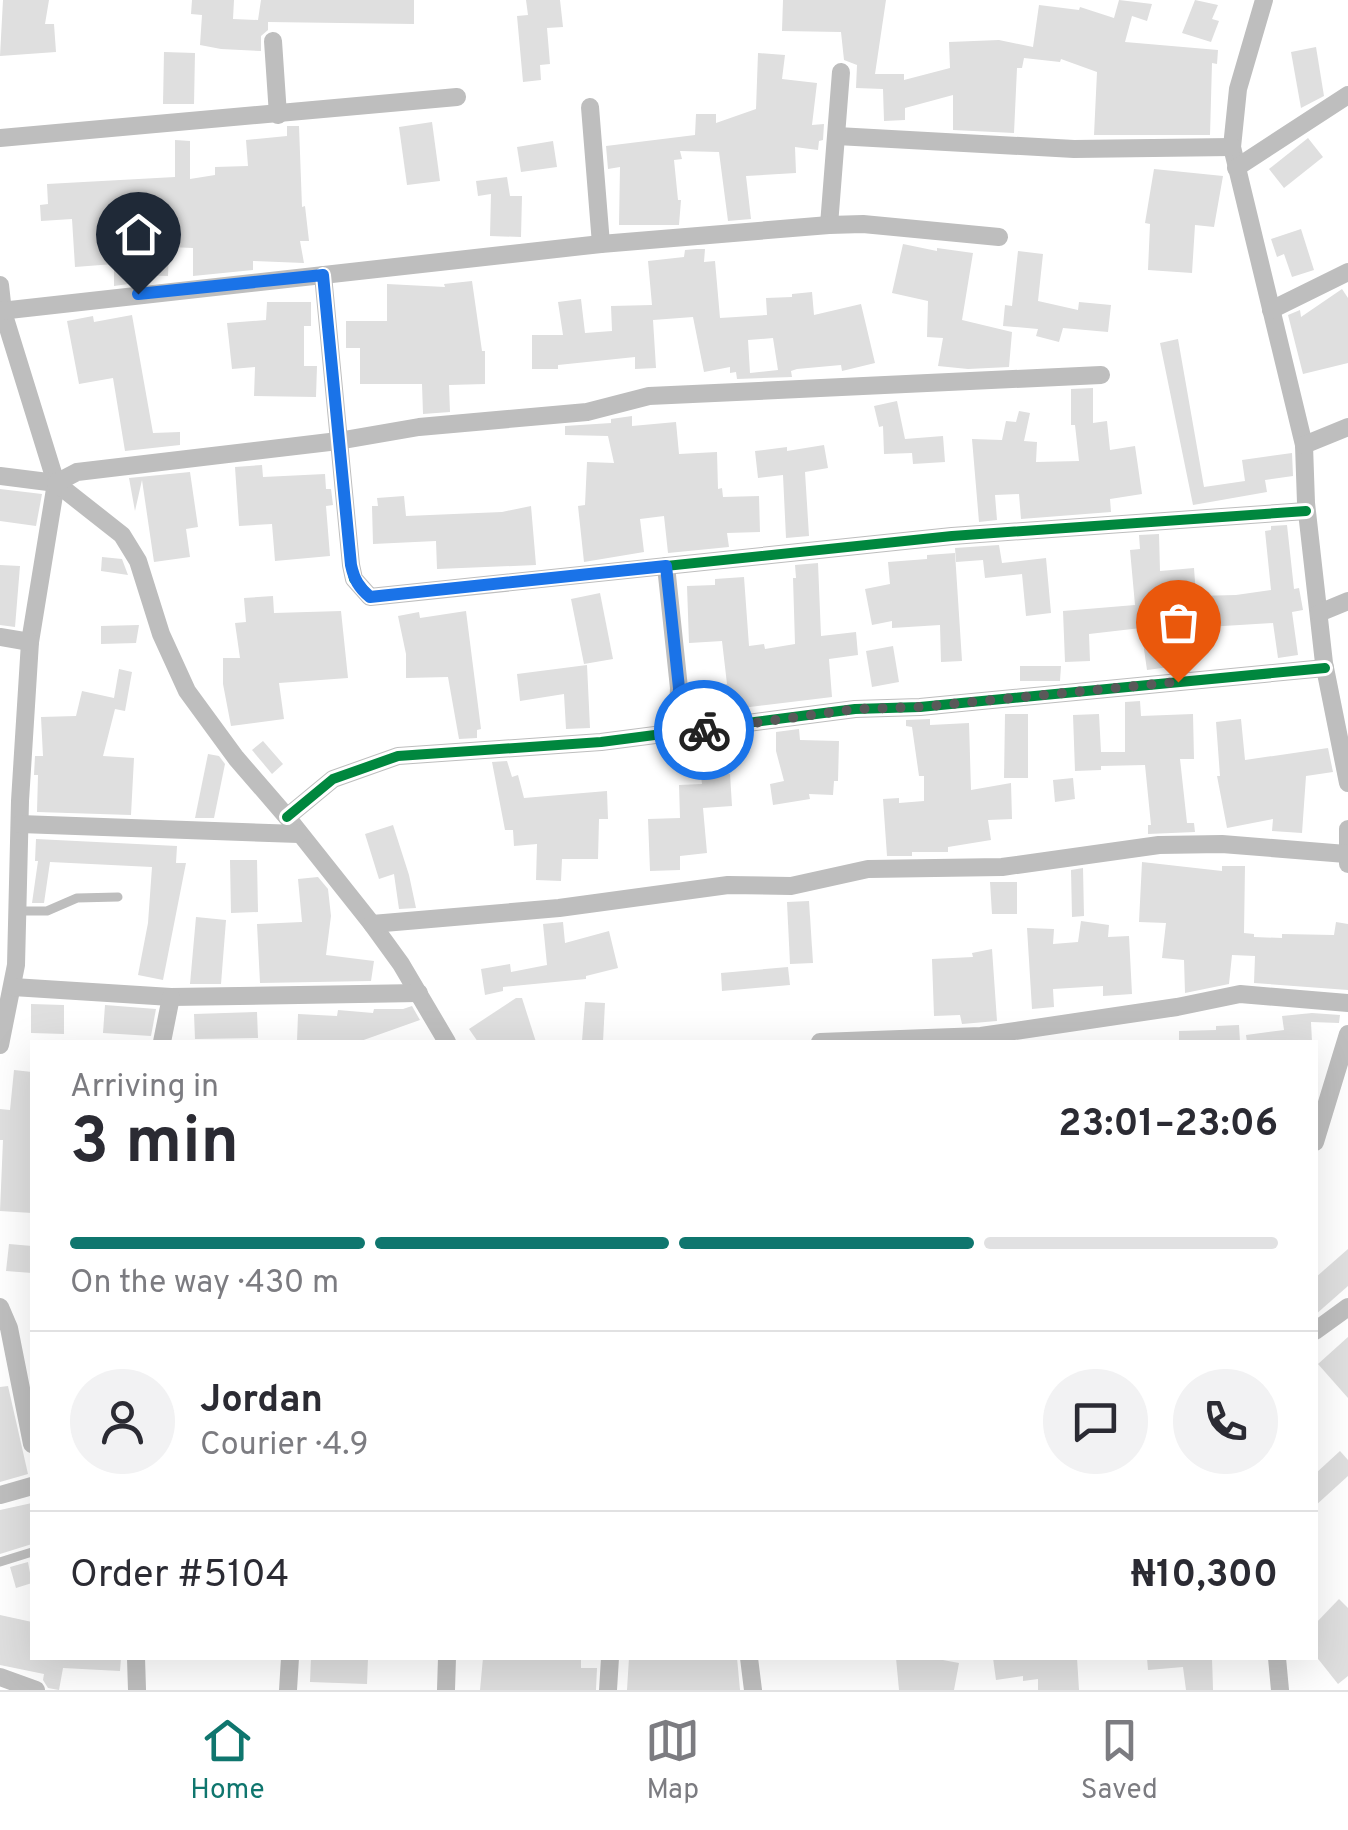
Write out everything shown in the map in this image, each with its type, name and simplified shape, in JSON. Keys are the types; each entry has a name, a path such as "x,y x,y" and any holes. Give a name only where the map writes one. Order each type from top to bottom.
{"street":[{"path":"1264,0 1238,89 1232,148 1304,446 1306,511 1325,668 1348,783"},
{"path":"273,40 278,114"},
{"path":"829,225 840,72"},
{"path":"1236,168 1348,95"},
{"path":"0,138 457,96"},
{"path":"590,107 601,244"},
{"path":"837,136 1074,149 1232,148"},
{"path":"2,311 601,244 829,225 864,224 999,237"},
{"path":"1271,310 1348,272"},
{"path":"323,275 351,565 354,579 370,597 952,536 1306,511"},
{"path":"0,286 2,311 56,483 30,642 16,911 8,965 13,988 0,1045"},
{"path":"56,483 77,472 418,428 587,412 649,396 1101,375"},
{"path":"1304,446 1348,427"},
{"path":"0,476 56,483 122,535 138,561 161,634 186,691 372,924 446,1040"},
{"path":"666,566 679,688 677,732"},
{"path":"1319,613 1348,601"},
{"path":"0,638 30,642"},
{"path":"287,817 333,779 398,756 601,742 855,709 920,707 1325,668"},
{"path":"0,798 20,800"},
{"path":"20,824 299,834"},
{"path":"372,924 558,908 728,885 791,886 868,869 1002,868 1159,845 1222,844 1347,859 1348,829"},
{"path":"13,988 171,997 419,993"},
{"path":"874,1040 981,1036 1240,994 1348,1004"},
{"path":"162,1040 171,997"},
{"path":"1318,1132 1348,1034"},
{"path":"0,1307 30,1435"},
{"path":"1318,1329 1348,1308"},
{"path":"0,1494 30,1486"},
{"path":"136,1660 137,1690"},
{"path":"288,1690 290,1660"},
{"path":"446,1690 447,1660"},
{"path":"608,1690 610,1660"},
{"path":"750,1660 753,1690"},
{"path":"1277,1660 1280,1690"},
{"path":"0,1677 36,1690"}],"lane":[{"path":"16,911 47,911 76,898 118,896"},
{"path":"0,1562 30,1553"}],"building":[{"path":"3,0 49,0 45,24 54,24 56,52 0,56"},
{"path":"192,0 234,0 233,19 258,20 261,0 414,0 414,24 268,22 268,30 261,36 261,51 221,49 200,45 202,15 191,14"},
{"path":"526,0 560,0 563,27 547,28 550,64 540,65 541,80 523,82 517,16 528,15"},
{"path":"783,0 886,0 875,74 904,74 904,80 950,68 949,42 999,40 1033,47 1039,5 1079,10 1080,7 1114,18 1119,0 1152,4 1147,21 1132,16 1125,42 1218,50 1217,64 1212,63 1210,135 1094,135 1097,72 1061,59 1060,62 1024,58 1022,68 1017,68 1014,133 953,130 953,95 905,108 905,120 884,121 883,89 856,88 857,65 844,60 841,32 782,31"},
{"path":"1195,0 1218,5 1212,19 1219,21 1211,42 1182,33"},
{"path":"1316,47 1324,96 1301,108 1291,52"},
{"path":"164,52 195,53 194,104 163,104"},
{"path":"758,53 785,55 782,79 817,83 812,125 824,124 818,150 795,147 796,173 746,176 751,219 728,221 719,152 680,151 682,159 674,160 681,200 679,225 619,225 620,167 608,169 606,146 695,135 696,114 716,114 716,123 756,109"},
{"path":"432,122 440,181 407,185 399,127"},
{"path":"287,126 299,126 302,207 305,206 309,241 300,241 304,263 253,261 253,270 193,276 193,248 169,247 168,276 135,275 136,283 114,286 114,264 75,267 72,219 41,221 40,205 48,204 47,184 175,177 175,140 190,141 190,179 215,175 215,167 248,166 246,140 287,136"},
{"path":"1308,138 1323,157 1284,188 1269,169"},
{"path":"553,141 557,167 521,172 517,147"},
{"path":"1154,169 1223,176 1214,227 1195,225 1192,273 1148,270 1150,224 1145,223"},
{"path":"507,177 510,196 522,196 521,237 490,236 491,194 478,196 476,181"},
{"path":"1301,229 1314,270 1292,277 1284,254 1277,257 1271,239"},
{"path":"903,244 973,253 962,320 1012,332 1009,367 938,366 943,338 927,337 928,301 892,293"},
{"path":"705,249 704,262 715,261 720,318 767,315 766,298 812,292 814,315 861,304 875,363 842,371 841,365 797,369 791,371 792,377 737,379 736,372 730,373 730,367 704,372 693,317 653,320 656,368 635,369 635,357 558,365 558,369 532,369 532,335 563,335 558,302 581,299 585,333 612,331 611,306 652,305 648,261 684,257 685,250","holes":["773,338 778,370 750,373 748,340"]},
{"path":"1018,251 1043,254 1038,301 1078,310 1079,302 1111,305 1108,332 1063,328 1059,342 1036,336 1038,329 1003,326 1005,305 1012,306"},
{"path":"472,281 485,351 485,384 449,385 450,412 423,414 422,384 360,384 360,348 346,348 346,321 387,321 387,284 445,287 444,284"},
{"path":"1342,289 1348,298 1348,363 1303,374 1288,315 1300,310 1301,317"},
{"path":"267,302 311,302 311,326 304,326 304,366 317,366 316,397 254,396 255,367 232,369 227,323 266,320"},
{"path":"132,315 153,433 180,432 180,445 125,451 113,378 79,384 67,321 93,316 94,322"},
{"path":"1178,339 1204,487 1245,481 1242,460 1292,453 1293,476 1265,480 1267,492 1193,505 1160,343"},
{"path":"1093,388 1093,423 1107,421 1110,450 1135,446 1142,494 1110,499 1111,512 1021,519 1019,494 995,495 997,520 979,522 972,439 1002,440 1006,421 1016,422 1019,411 1030,413 1024,441 1037,442 1036,462 1079,461 1075,425 1071,425 1071,389"},
{"path":"897,401 905,439 943,436 945,462 913,464 912,453 884,454 883,426 879,427 874,406"},
{"path":"632,416 632,426 676,422 679,454 717,452 718,489 722,488 723,497 759,496 760,532 727,533 729,547 668,553 664,516 640,519 644,552 584,562 578,506 585,505 587,462 614,463 608,436 565,435 565,426 611,423 611,419"},
{"path":"824,445 828,468 805,472 809,536 786,538 783,475 758,478 755,451"},
{"path":"262,465 263,477 325,474 333,505 326,506 330,556 275,561 272,524 239,526 235,467"},
{"path":"190,472 198,527 186,529 190,557 154,562 142,480 135,511 129,478"},
{"path":"0,489 42,494 36,526 0,521"},
{"path":"404,496 406,516 502,512 531,506 536,565 437,569 436,541 373,544 372,506 378,506 377,498"},
{"path":"1287,525 1294,589 1299,588 1303,610 1292,612 1298,655 1278,658 1273,623 1191,628 1194,654 1169,658 1170,667 1147,670 1141,628 1089,634 1090,661 1065,662 1063,611 1135,605 1130,550 1140,549 1139,535 1159,534 1160,571 1194,568 1196,596 1236,595 1271,590 1265,531 1271,530 1271,526"},
{"path":"999,545 1002,563 1046,558 1051,613 1026,616 1022,574 985,578 983,560 956,562 955,548"},
{"path":"955,553 962,661 941,662 940,625 892,628 892,621 872,625 865,589 890,584 888,562"},
{"path":"102,557 122,559 128,575 101,571"},
{"path":"818,563 821,636 856,632 858,655 829,659 832,697 709,712 707,686 727,684 722,641 689,643 687,586 715,585 715,579 744,577 749,646 764,644 765,649 795,644 795,565"},
{"path":"0,565 20,566 15,627 0,625"},
{"path":"600,593 613,659 584,664 571,599"},
{"path":"273,596 274,613 341,611 348,678 279,683 284,719 231,726 223,684 223,658 240,658 235,623 246,622 244,598"},
{"path":"466,611 481,729 477,730 477,738 459,739 448,677 406,678 406,654 398,616 419,612 420,618"},
{"path":"139,625 136,643 101,644 101,626"},
{"path":"893,646 899,682 872,687 866,651"},
{"path":"587,665 590,728 566,729 564,694 520,701 517,674"},
{"path":"1020,666 1061,666 1060,681 1020,681"},
{"path":"119,669 132,672 125,711 115,709 103,756 134,758 131,815 37,812 38,775 34,775 35,756 43,756 41,717 76,716 82,691 114,698"},
{"path":"1140,701 1141,716 1193,714 1194,759 1180,759 1187,823 1194,823 1195,832 1148,834 1151,825 1145,765 1075,771 1073,715 1099,714 1101,752 1125,752 1125,702"},
{"path":"1005,714 1028,714 1028,778 1004,778"},
{"path":"930,719 930,725 969,723 971,790 1011,783 1012,819 988,820 991,840 948,847 948,852 887,856 883,799 899,798 899,803 924,801 924,776 919,776 912,727 906,726 906,720"},
{"path":"1241,719 1245,760 1328,748 1333,772 1306,776 1302,833 1272,831 1273,819 1227,828 1217,776 1216,722"},
{"path":"799,729 800,740 839,741 838,781 834,781 833,795 809,794 810,799 773,805 770,784 784,781 776,751 776,732"},
{"path":"263,741 283,764 272,774 252,750"},
{"path":"208,754 219,756 225,764 214,818 195,818"},
{"path":"507,761 512,777 518,775 524,798 607,791 608,819 599,819 598,859 562,859 561,881 536,880 537,844 514,846 513,830 505,830 492,762"},
{"path":"730,774 732,806 703,808 707,853 680,856 680,870 650,871 648,819 680,818 679,785 702,784 701,776"},
{"path":"1073,778 1075,799 1055,802 1053,780"},
{"path":"393,825 416,908 399,909 394,874 379,879 365,834"},
{"path":"36,839 177,846 176,863 186,863 163,980 138,975 148,923 152,867 50,862 44,903 32,903 38,861"},
{"path":"230,860 257,860 258,912 231,913"},
{"path":"1142,862 1222,871 1222,866 1245,866 1244,933 1254,937 1334,935 1336,922 1348,924 1348,990 1254,983 1255,956 1232,955 1229,984 1185,993 1184,960 1162,958 1166,923 1139,922"},
{"path":"1083,868 1084,916 1072,917 1071,870"},
{"path":"318,877 328,889 331,916 326,955 374,961 371,981 260,983 257,924 302,922 298,879"},
{"path":"990,882 1017,882 1017,914 992,914"},
{"path":"809,901 813,963 790,964 787,902"},
{"path":"196,917 226,920 221,984 190,984"},
{"path":"1081,921 1109,925 1108,937 1129,936 1132,994 1103,996 1103,986 1053,989 1054,1007 1032,1009 1027,928 1054,929 1053,944 1078,942"},
{"path":"563,922 565,943 609,931 618,968 586,979 503,987 503,991 485,995 481,969 510,964 511,972 547,965 543,924"},
{"path":"992,949 997,1021 962,1024 960,1015 934,1016 932,959 973,957 972,953"},
{"path":"788,967 790,985 722,991 721,973"},
{"path":"516,998 522,998 535,1040 477,1040 469,1029"},
{"path":"585,1002 605,1003 603,1040 582,1040"},
{"path":"31,1004 64,1005 64,1034 31,1033"},
{"path":"105,1005 156,1009 151,1036 103,1033"},
{"path":"412,1006 420,1020 364,1040 297,1040 298,1014 337,1016 338,1010 373,1013 374,1009"},
{"path":"257,1012 258,1038 195,1039 194,1014"},
{"path":"1340,1015 1339,1023 1311,1022 1312,1040 1247,1040 1246,1035 1284,1030 1282,1016"},
{"path":"1239,1025 1240,1040 1179,1040 1179,1031 1216,1030 1216,1026"},
{"path":"14,1070 30,1072 30,1213 0,1211 0,1109 10,1110"},
{"path":"9,1244 30,1246 30,1273 6,1271"},
{"path":"1348,1249 1348,1286 1318,1312 1318,1275"},
{"path":"1348,1337 1348,1398 1318,1364"},
{"path":"8,1386 28,1474 0,1482 0,1387"},
{"path":"1340,1451 1348,1460 1348,1476 1318,1503 1318,1471"},
{"path":"30,1503 30,1545 0,1554 0,1510"},
{"path":"28,1562 30,1584 16,1588 10,1567"},
{"path":"1339,1599 1348,1608 1348,1676 1338,1684 1318,1659 1318,1621"},
{"path":"0,1615 30,1622 30,1660 121,1660 120,1671 63,1668 59,1690 48,1688 44,1674 0,1665"},
{"path":"311,1660 368,1660 367,1684 310,1682"},
{"path":"483,1660 581,1660 581,1668 597,1668 596,1690 480,1690"},
{"path":"629,1660 737,1660 740,1690 627,1690"},
{"path":"896,1660 959,1663 954,1690 899,1690"},
{"path":"993,1660 1077,1660 1079,1690 1038,1690 1038,1679 1023,1681 1023,1676 996,1680"},
{"path":"1147,1660 1212,1660 1213,1690 1186,1690 1183,1667 1148,1670"}],"cycle path":[{"path":"323,275 351,565 354,579 370,597 952,536 1306,511"},
{"path":"287,817 333,779 398,756 601,742 855,709 920,707 1325,668"}],"way so far":[{"path":"704,730 855,709 920,707 1178,682"}],"route":[{"path":"138,294 323,275 351,565 354,579 363,591 370,597 666,566 679,688 677,732 704,730"}]}
